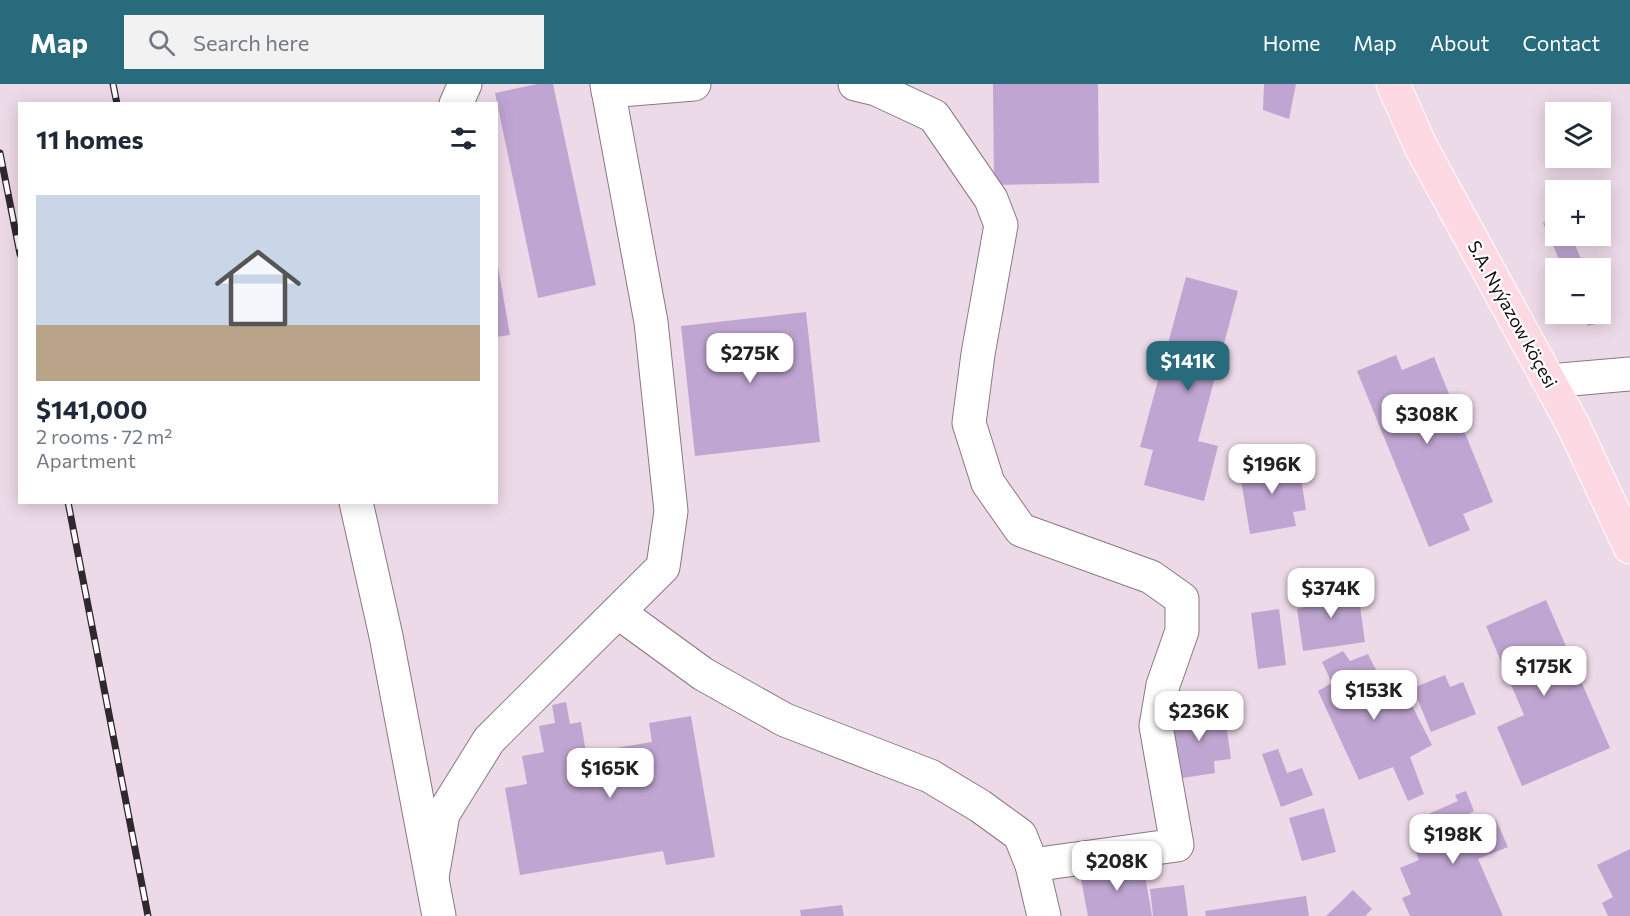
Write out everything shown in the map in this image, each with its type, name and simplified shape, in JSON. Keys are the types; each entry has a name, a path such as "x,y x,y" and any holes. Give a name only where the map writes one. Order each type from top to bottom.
{"main road":[{"name":"S.A. Nyýazow köçesi","path":"1393,84 1421,147 1573,424 1630,547"}],"street":[{"path":"457,102 465,84"},
{"path":"432,877 444,814 489,740 663,567 671,511 651,322 608,88 694,84"},
{"path":"855,84 876,89 934,116 991,199 1001,225 978,354 969,423 988,483 1021,530 1151,577 1182,599 1182,631 1163,685 1156,726 1177,845 1032,865"},
{"path":"1550,381 1630,374"},
{"path":"356,504 386,636 439,916"},
{"path":"618,612 703,675 785,720 930,776 980,806 1020,835 1032,865 1044,916"}],"building":[{"path":"537,84 553,84 596,285 538,298 495,93"},
{"path":"993,84 1098,84 1099,183 994,185"},
{"path":"1264,84 1296,84 1289,119 1263,110"},
{"path":"1553,246 1575,246 1581,258 1559,258"},
{"path":"498,266 510,335 498,337"},
{"path":"1186,277 1238,291 1198,441 1218,446 1204,501 1144,485 1153,450 1140,447"},
{"path":"806,312 820,442 695,456 681,326"},
{"path":"1396,355 1402,370 1434,357 1493,502 1463,514 1470,530 1429,547 1357,371"},
{"path":"1298,459 1306,510 1293,512 1296,526 1250,534 1239,468"},
{"path":"1357,585 1365,642 1303,651 1297,609 1306,607 1304,593"},
{"path":"1546,600 1610,748 1522,786 1497,727 1524,715 1486,626"},
{"path":"1279,609 1286,665 1258,669 1251,613"},
{"path":"1343,651 1350,661 1368,654 1381,680 1398,678 1432,745 1410,757 1424,794 1408,801 1393,767 1359,780 1318,691 1332,683 1322,662"},
{"path":"1445,675 1450,687 1463,682 1476,714 1431,732 1413,688"},
{"path":"566,702 570,724 581,722 586,753 652,742 649,723 691,716 715,857 666,865 663,851 520,875 505,788 527,784 522,756 544,752 539,726 555,723 552,705"},
{"path":"1224,709 1231,759 1214,761 1215,773 1176,779 1168,716"},
{"path":"1278,749 1287,773 1302,768 1313,795 1281,807 1262,754"},
{"path":"1466,791 1474,811 1467,815 1473,830 1496,820 1508,847 1478,859 1503,916 1410,916 1402,898 1411,894 1400,868 1419,860 1415,850 1430,843 1419,818 1458,801 1455,795"},
{"path":"1324,808 1336,852 1302,861 1289,818"},
{"path":"1630,849 1630,916 1608,916 1602,903 1613,897 1597,865"},
{"path":"1143,864 1152,916 1088,916 1080,874"},
{"path":"1184,885 1188,916 1153,916 1150,889"},
{"path":"1353,890 1372,909 1367,916 1326,916"},
{"path":"1306,896 1309,916 1206,916 1205,911"},
{"path":"842,905 844,916 801,916 800,910"}],"railway":[{"path":"113,84 117,102"},
{"path":"0,153 18,244"},
{"path":"68,504 148,916"}]}
